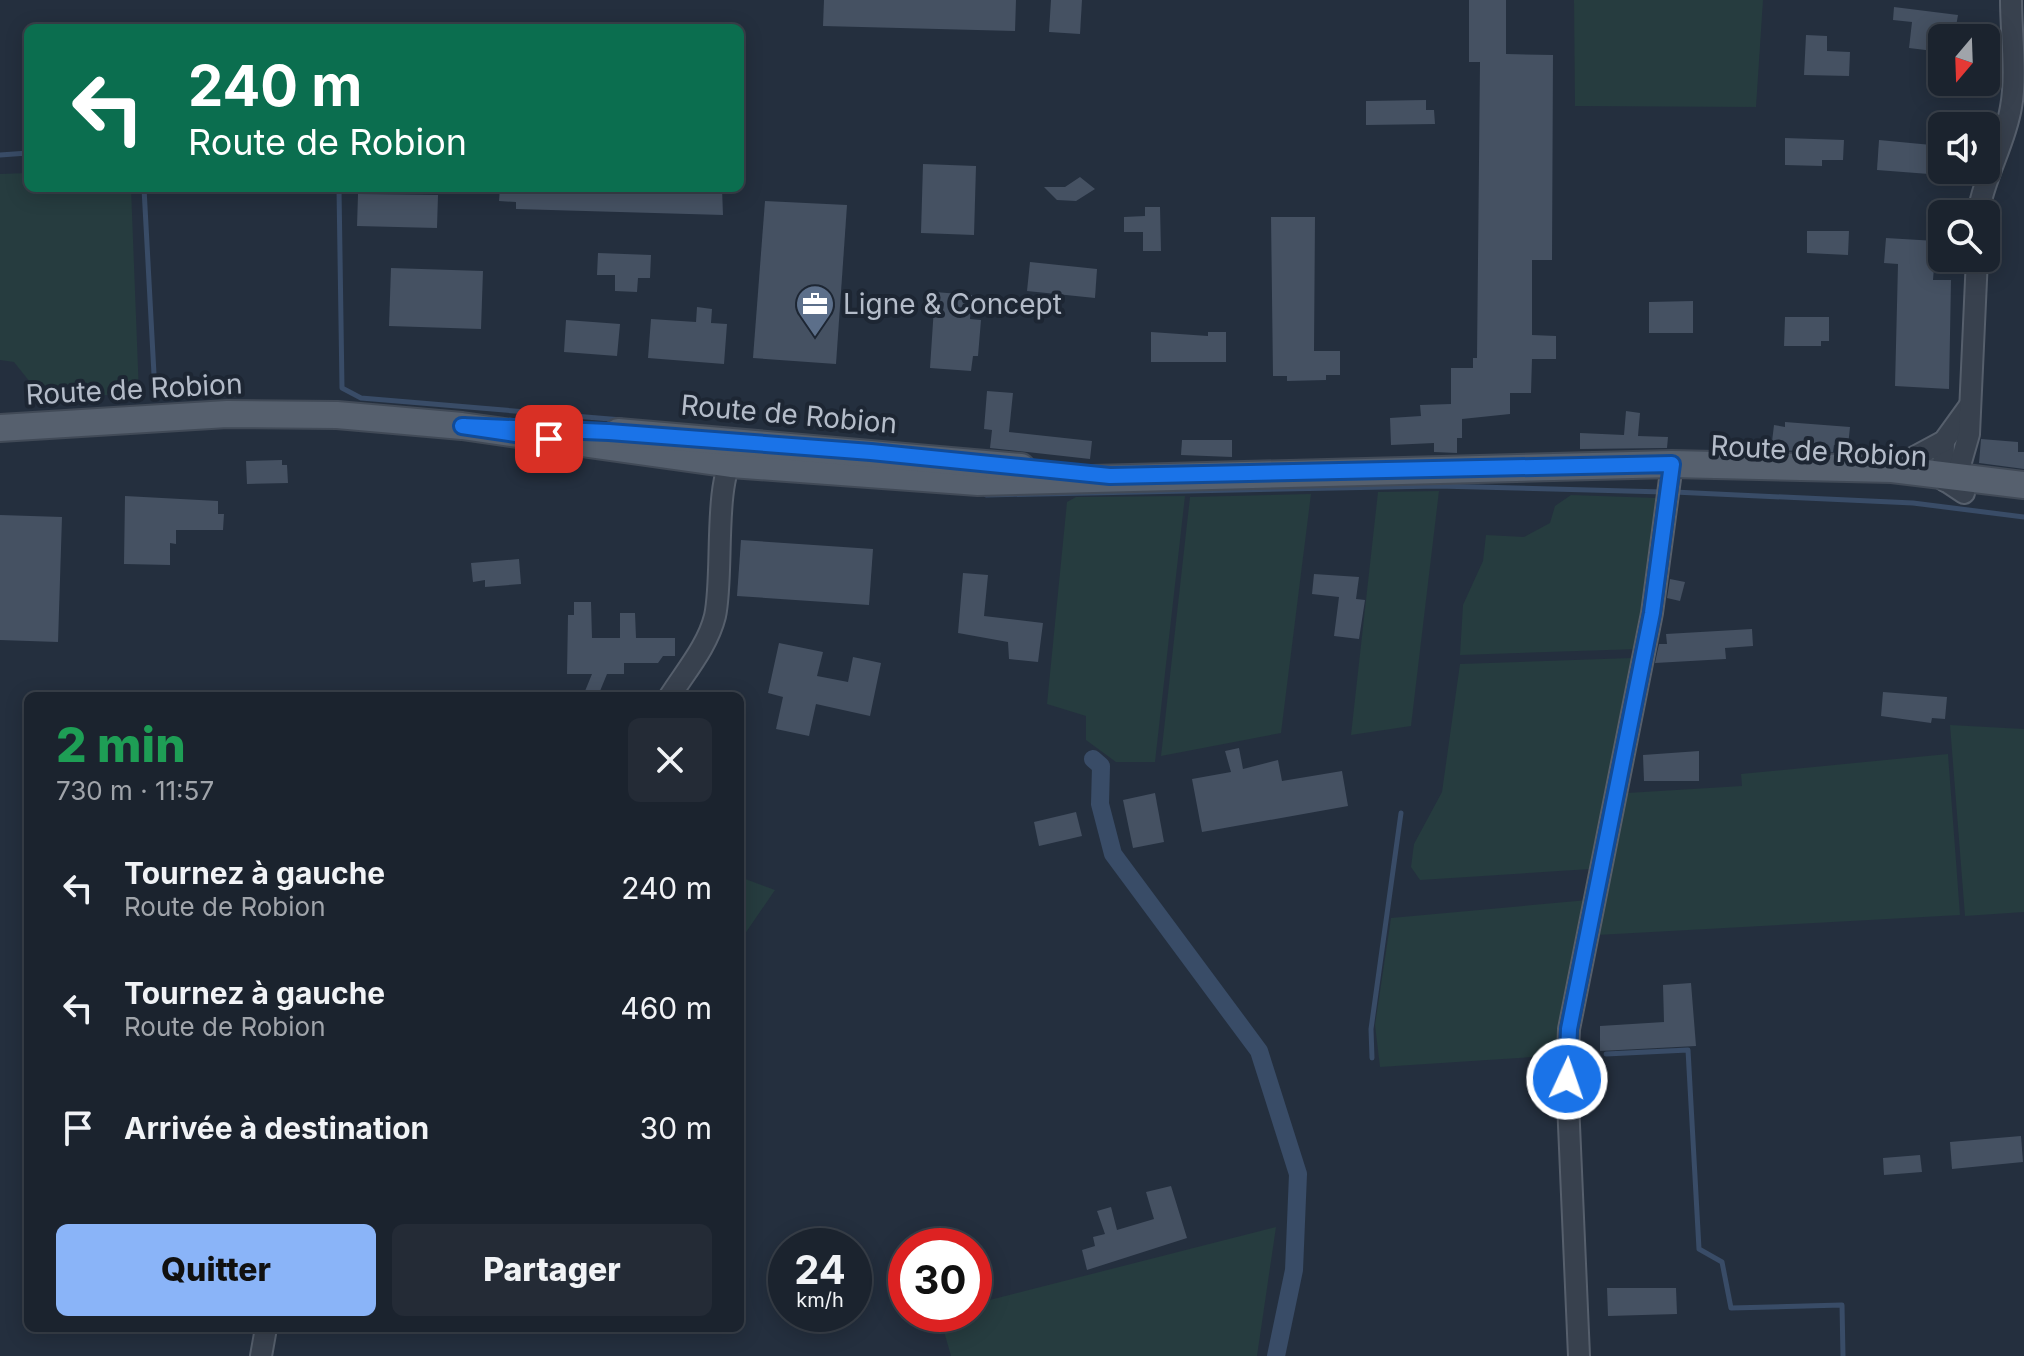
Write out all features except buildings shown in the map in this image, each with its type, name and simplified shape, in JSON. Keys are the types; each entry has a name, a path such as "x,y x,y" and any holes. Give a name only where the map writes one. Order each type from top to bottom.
{"main road":[{"name":"Route de Robion","path":"0,428 287,414 609,432 1110,476"},
{"name":"Route de Robion","path":"462,426 732,458 978,482 1110,476 1562,468 1892,469 1952,481 2024,501"},
{"name":"Route de Robion","path":"1672,470 1842,480 2024,485"}],"street":[{"path":"1980,200 1983,184 1997,155 2012,105 2011,0"},
{"path":"1952,481 1969,434 1976,272"},
{"path":"1892,469 1944,441 1970,405"},
{"path":"1944,441 1952,481"},
{"path":"673,692 710,633 719,582 723,496 732,458 787,456 818,448"},
{"path":"1579,1356 1567,1079 1569,1029 1652,613 1672,470"},
{"path":"261,1356 265,1332"}],"green space":[{"path":"1574,0 1763,0 1756,107 1575,106"},
{"path":"24,173 24,192 131,192 139,394 42,397 14,362 0,360 0,174"},
{"path":"1439,491 1411,726 1351,735 1378,492"},
{"path":"1311,494 1281,733 1161,756 1190,497"},
{"path":"1571,495 1656,498 1653,579 1639,649 1460,655 1463,605 1483,561 1486,535 1524,537 1550,523 1555,506"},
{"path":"1185,496 1155,762 1116,762 1086,740 1086,716 1047,704 1067,502 1076,497"},
{"path":"1632,658 1590,869 1420,880 1411,867 1414,844 1442,792 1460,664"},
{"path":"1950,725 2024,729 2024,912 1965,916"},
{"path":"1948,754 1960,915 1597,935 1627,793 1742,786 1741,774"},
{"path":"744,878 775,890 744,935"},
{"path":"1588,900 1564,1055 1380,1067 1375,1025 1391,918"},
{"path":"1276,1227 1257,1356 951,1356 944,1332 992,1332 992,1299"}],"waterway":[{"path":"0,155 24,153"},
{"path":"144,192 155,393"},
{"path":"339,192 342,388 361,398 622,420"},
{"path":"986,495 1438,486 1664,492"},
{"path":"1674,492 1913,503 2024,517"},
{"path":"1093,759 1101,766 1100,804 1113,854 1259,1051 1298,1174 1294,1270 1276,1356"},
{"path":"1372,1058 1371,1029 1401,813"},
{"path":"1606,1054 1688,1050 1699,1249 1722,1262 1731,1308 1842,1305 1843,1356"}],"place":[{"name":"Ligne & Concept","path":"815,338"}],"route":[{"path":"549,439 462,426 609,432 871,452 1110,476 1672,464 1652,613 1569,1029 1567,1079"}]}
